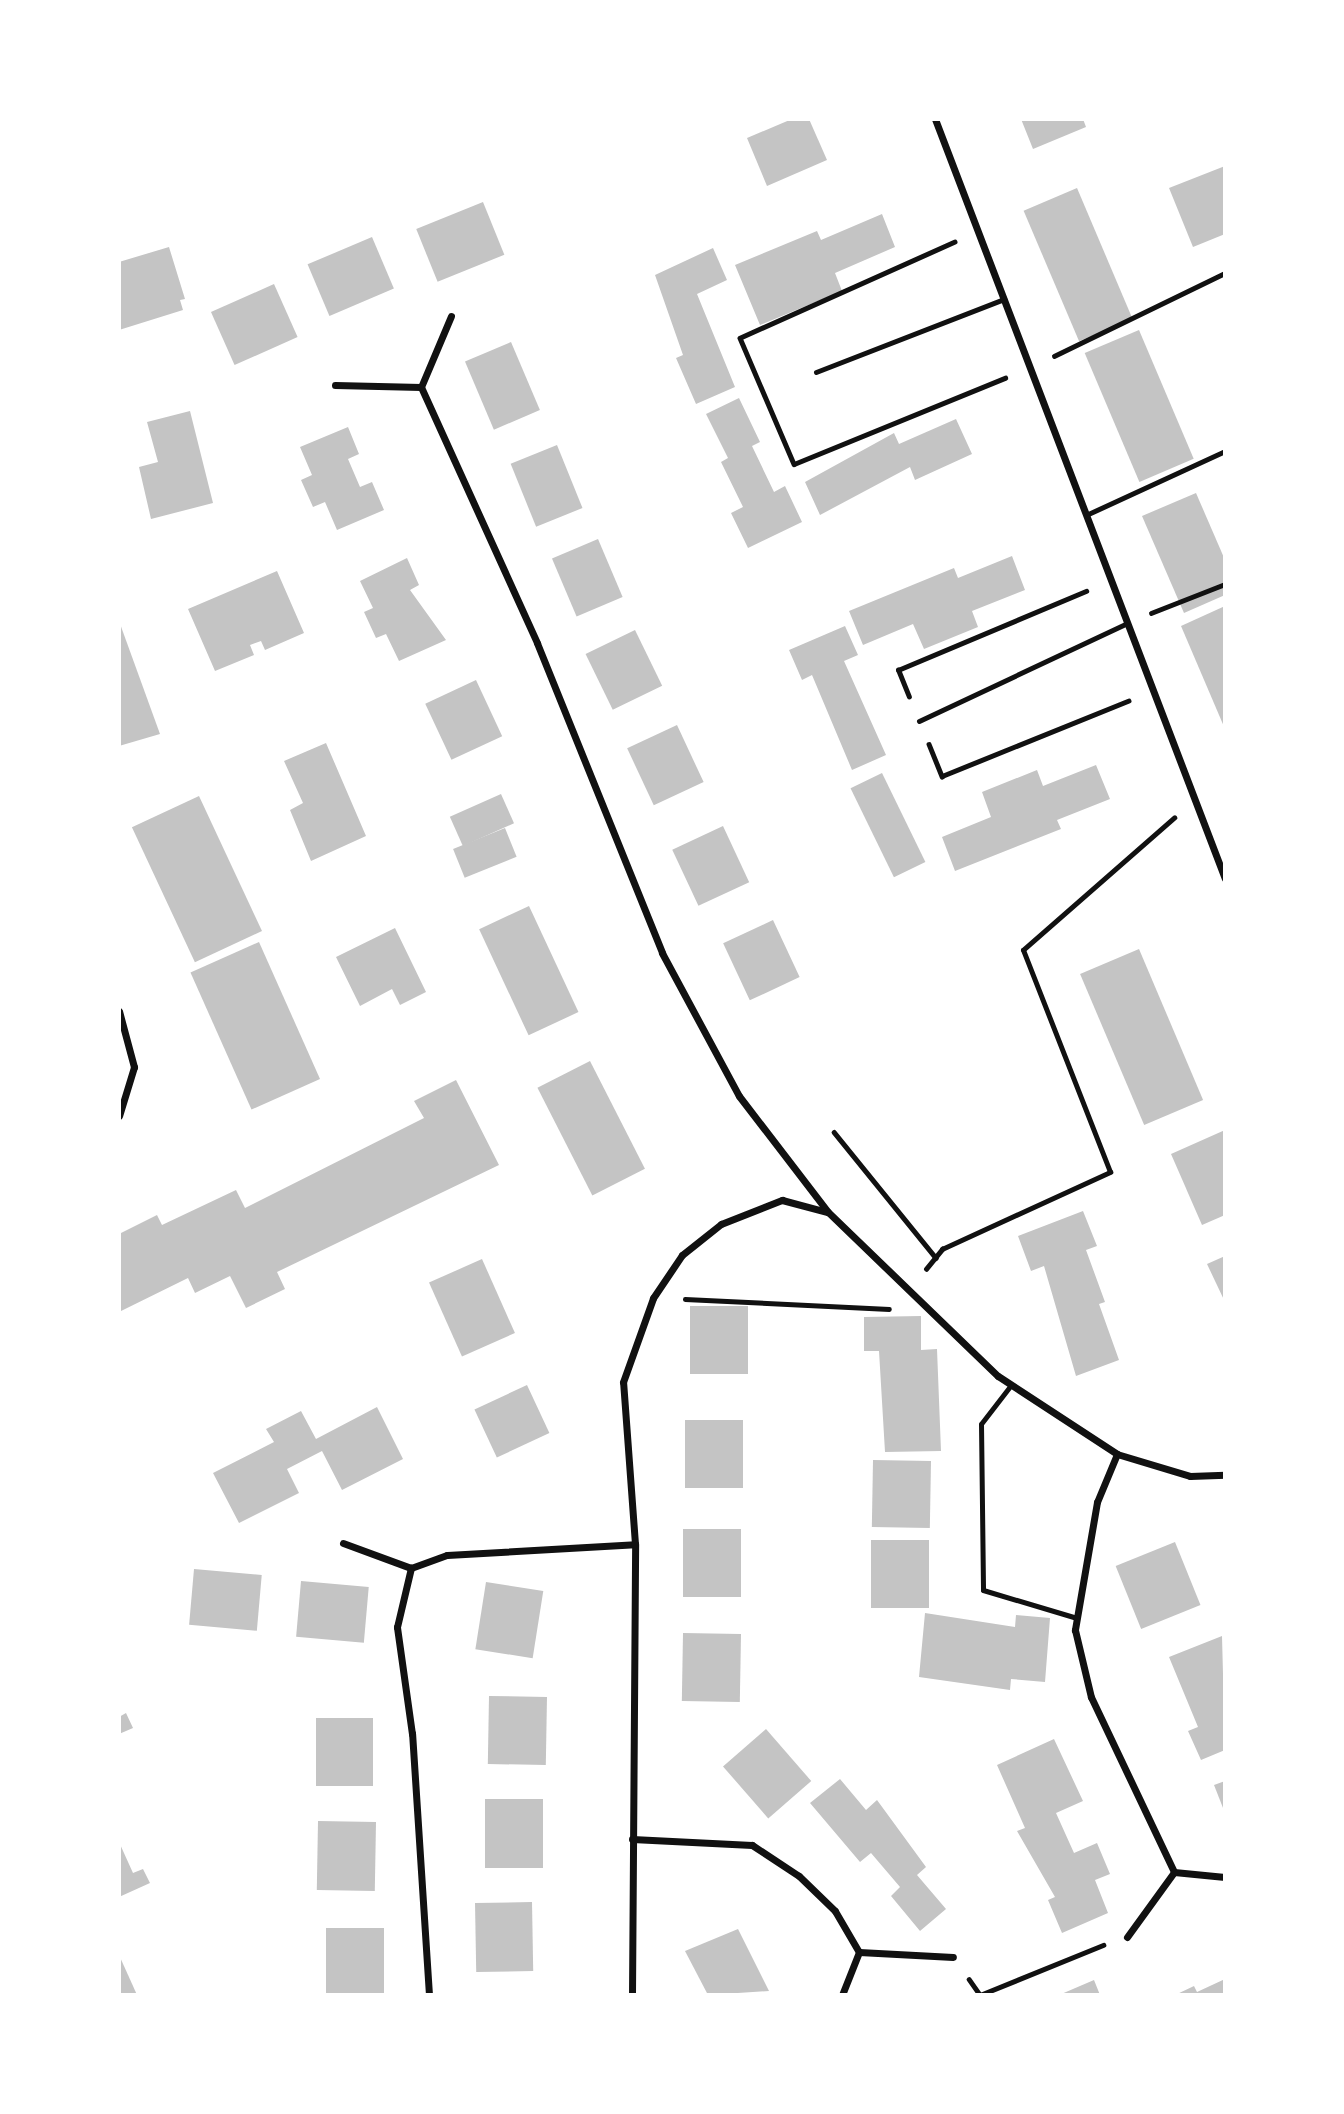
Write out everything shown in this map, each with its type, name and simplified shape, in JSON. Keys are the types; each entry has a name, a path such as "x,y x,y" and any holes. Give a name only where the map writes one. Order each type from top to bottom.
{"street":[{"path":"934,119 1031,367 1193,802 1225,878"},
{"path":"451,316 421,387 537,643 662,953 739,1096 828,1212 905,1292 1011,1385 1117,1454 1190,1476 1225,1475"},
{"path":"335,385 421,387"},
{"path":"119,1011 134,1068 119,1116"},
{"path":"632,1995 635,1544 624,1382 653,1298 682,1255 721,1224 782,1200 828,1212"},
{"path":"1117,1454 1097,1502 1077,1618 1091,1697 1174,1872"},
{"path":"343,1544 411,1568 447,1555 635,1544"},
{"path":"411,1568 397,1627 412,1734 429,1995"},
{"path":"632,1839 752,1845 835,1910 859,1952"},
{"path":"1174,1872 1225,1877"},
{"path":"1127,1937 1174,1872"},
{"path":"859,1952 953,1957"},
{"path":"842,1995 859,1952"}],"lane":[{"path":"816,372 1004,299"},
{"path":"1086,515 1225,451"},
{"path":"919,721 1125,624"},
{"path":"1011,1385 981,1424 983,1590 1077,1618"}],"path":[{"path":"1031,367 1225,273"},
{"path":"1125,624 1225,584"},
{"path":"905,1292 936,1258 1110,1172 1023,950 1193,802"},
{"path":"834,1132 936,1258"},
{"path":"653,1298 929,1311"},
{"path":"953,1957 980,1995 1127,1937"}],"building":[{"path":"792,119 809,119 827,160 767,186 747,138"},
{"path":"1021,119 1083,119 1086,127 1033,149"},
{"path":"1225,166 1225,234 1193,247 1169,188"},
{"path":"1077,188 1132,319 1079,341 1024,211"},
{"path":"483,202 504,255 438,282 416,229"},
{"path":"882,214 895,247 835,273 842,291 760,325 735,265 817,231 821,240"},
{"path":"372,237 394,289 329,316 308,264"},
{"path":"169,247 185,299 180,300 183,310 119,330 119,262"},
{"path":"713,248 727,280 697,294 735,387 696,404 676,358 683,355 655,275"},
{"path":"274,284 298,337 235,365 211,312"},
{"path":"1139,330 1194,459 1139,482 1085,353"},
{"path":"511,342 540,410 494,430 465,362"},
{"path":"739,398 760,442 752,446 774,492 785,486 802,522 748,548 731,513 743,507 721,462 728,458 706,414"},
{"path":"190,411 213,503 151,519 139,467 158,462 147,422"},
{"path":"956,419 972,454 915,480 910,467 820,515 805,482 894,433 899,444"},
{"path":"348,427 359,454 348,459 360,487 372,482 384,510 337,530 325,502 313,507 301,480 312,475 300,447"},
{"path":"557,445 582,508 536,527 511,464"},
{"path":"1196,493 1225,560 1225,595 1184,613 1142,516"},
{"path":"598,539 623,597 577,617 552,559"},
{"path":"1012,556 1025,590 972,611 978,627 924,649 913,624 863,645 849,611 954,568 958,578"},
{"path":"407,558 419,585 410,590 446,640 399,661 386,634 376,638 364,612 373,608 360,581"},
{"path":"277,571 304,633 265,650 261,641 250,645 254,655 215,671 188,609"},
{"path":"1225,606 1225,729 1181,626"},
{"path":"119,621 160,734 119,746"},
{"path":"845,626 858,655 844,661 886,755 852,770 812,675 802,680 789,650"},
{"path":"635,630 662,686 613,710 586,654"},
{"path":"476,680 502,736 451,760 425,704"},
{"path":"677,725 704,782 654,805 627,748"},
{"path":"326,743 366,836 311,861 290,810 303,803 284,761"},
{"path":"1096,765 1110,799 1057,820 1061,829 955,871 942,837 991,817 982,792 1037,770 1043,786"},
{"path":"882,773 925,862 894,877 851,788"},
{"path":"501,794 514,823 463,846 450,817"},
{"path":"199,796 262,931 195,962 132,827"},
{"path":"723,826 749,882 698,906 672,850"},
{"path":"505,828 517,857 465,878 453,849"},
{"path":"529,906 578,1012 529,1035 479,929"},
{"path":"773,920 800,977 750,1000 723,943"},
{"path":"395,928 426,992 400,1005 392,989 360,1006 336,957"},
{"path":"259,942 320,1079 251,1110 190,973"},
{"path":"1139,949 1203,1100 1144,1125 1080,974"},
{"path":"590,1061 645,1169 592,1196 537,1088"},
{"path":"456,1080 499,1165 277,1272 285,1289 246,1308 230,1276 195,1293 188,1278 119,1312 119,1234 157,1215 162,1225 236,1190 245,1208 424,1118 414,1101"},
{"path":"1225,1130 1225,1215 1202,1225 1171,1154"},
{"path":"1083,1211 1097,1246 1086,1250 1105,1302 1099,1304 1119,1360 1076,1376 1044,1266 1031,1271 1018,1236"},
{"path":"1225,1256 1225,1302 1207,1264"},
{"path":"482,1259 515,1333 462,1357 429,1283"},
{"path":"690,1306 748,1306 748,1374 690,1374"},
{"path":"921,1316 921,1350 937,1349 941,1451 885,1452 879,1351 864,1351 864,1317"},
{"path":"527,1385 549,1433 497,1458 474,1410"},
{"path":"377,1407 403,1459 342,1490 322,1451 287,1469 299,1493 239,1523 213,1473 274,1442 266,1429 301,1411 316,1439"},
{"path":"685,1420 743,1420 743,1488 685,1488"},
{"path":"873,1460 931,1461 930,1528 872,1527"},
{"path":"683,1529 741,1529 741,1597 683,1597"},
{"path":"871,1540 929,1540 929,1608 871,1608"},
{"path":"1175,1542 1200,1605 1141,1629 1116,1566"},
{"path":"194,1569 262,1575 257,1631 189,1625"},
{"path":"301,1581 369,1587 364,1643 296,1637"},
{"path":"486,1582 543,1591 533,1658 475,1649"},
{"path":"925,1613 1015,1627 1016,1615 1050,1618 1045,1682 1011,1679 1010,1690 919,1677"},
{"path":"683,1633 741,1634 740,1702 682,1701"},
{"path":"1222,1636 1225,1750 1201,1760 1188,1731 1198,1727 1169,1657"},
{"path":"489,1696 547,1697 546,1765 488,1764"},
{"path":"126,1713 133,1728 119,1734 119,1717"},
{"path":"316,1718 373,1718 373,1786 316,1786"},
{"path":"766,1729 811,1781 768,1818 723,1766"},
{"path":"1054,1739 1083,1801 1056,1813 1074,1853 1097,1843 1110,1874 1095,1880 1108,1913 1062,1933 1048,1900 1055,1897 1017,1831 1025,1828 997,1765"},
{"path":"840,1779 866,1810 877,1800 926,1867 917,1875 946,1909 920,1931 891,1896 900,1887 871,1853 860,1862 810,1803"},
{"path":"1225,1781 1225,1813 1214,1785"},
{"path":"485,1799 543,1799 543,1868 485,1868"},
{"path":"318,1821 376,1822 375,1891 317,1890"},
{"path":"119,1842 133,1873 143,1869 150,1883 119,1897"},
{"path":"532,1902 533,1971 476,1972 475,1903"},
{"path":"326,1928 384,1928 384,1995 326,1995"},
{"path":"738,1929 769,1991 708,1995 685,1951"},
{"path":"119,1955 133,1986 137,1995 119,1995"},
{"path":"1225,1979 1225,1995 1175,1995 1194,1986 1197,1992"},
{"path":"1094,1980 1100,1995 1059,1995"}]}
